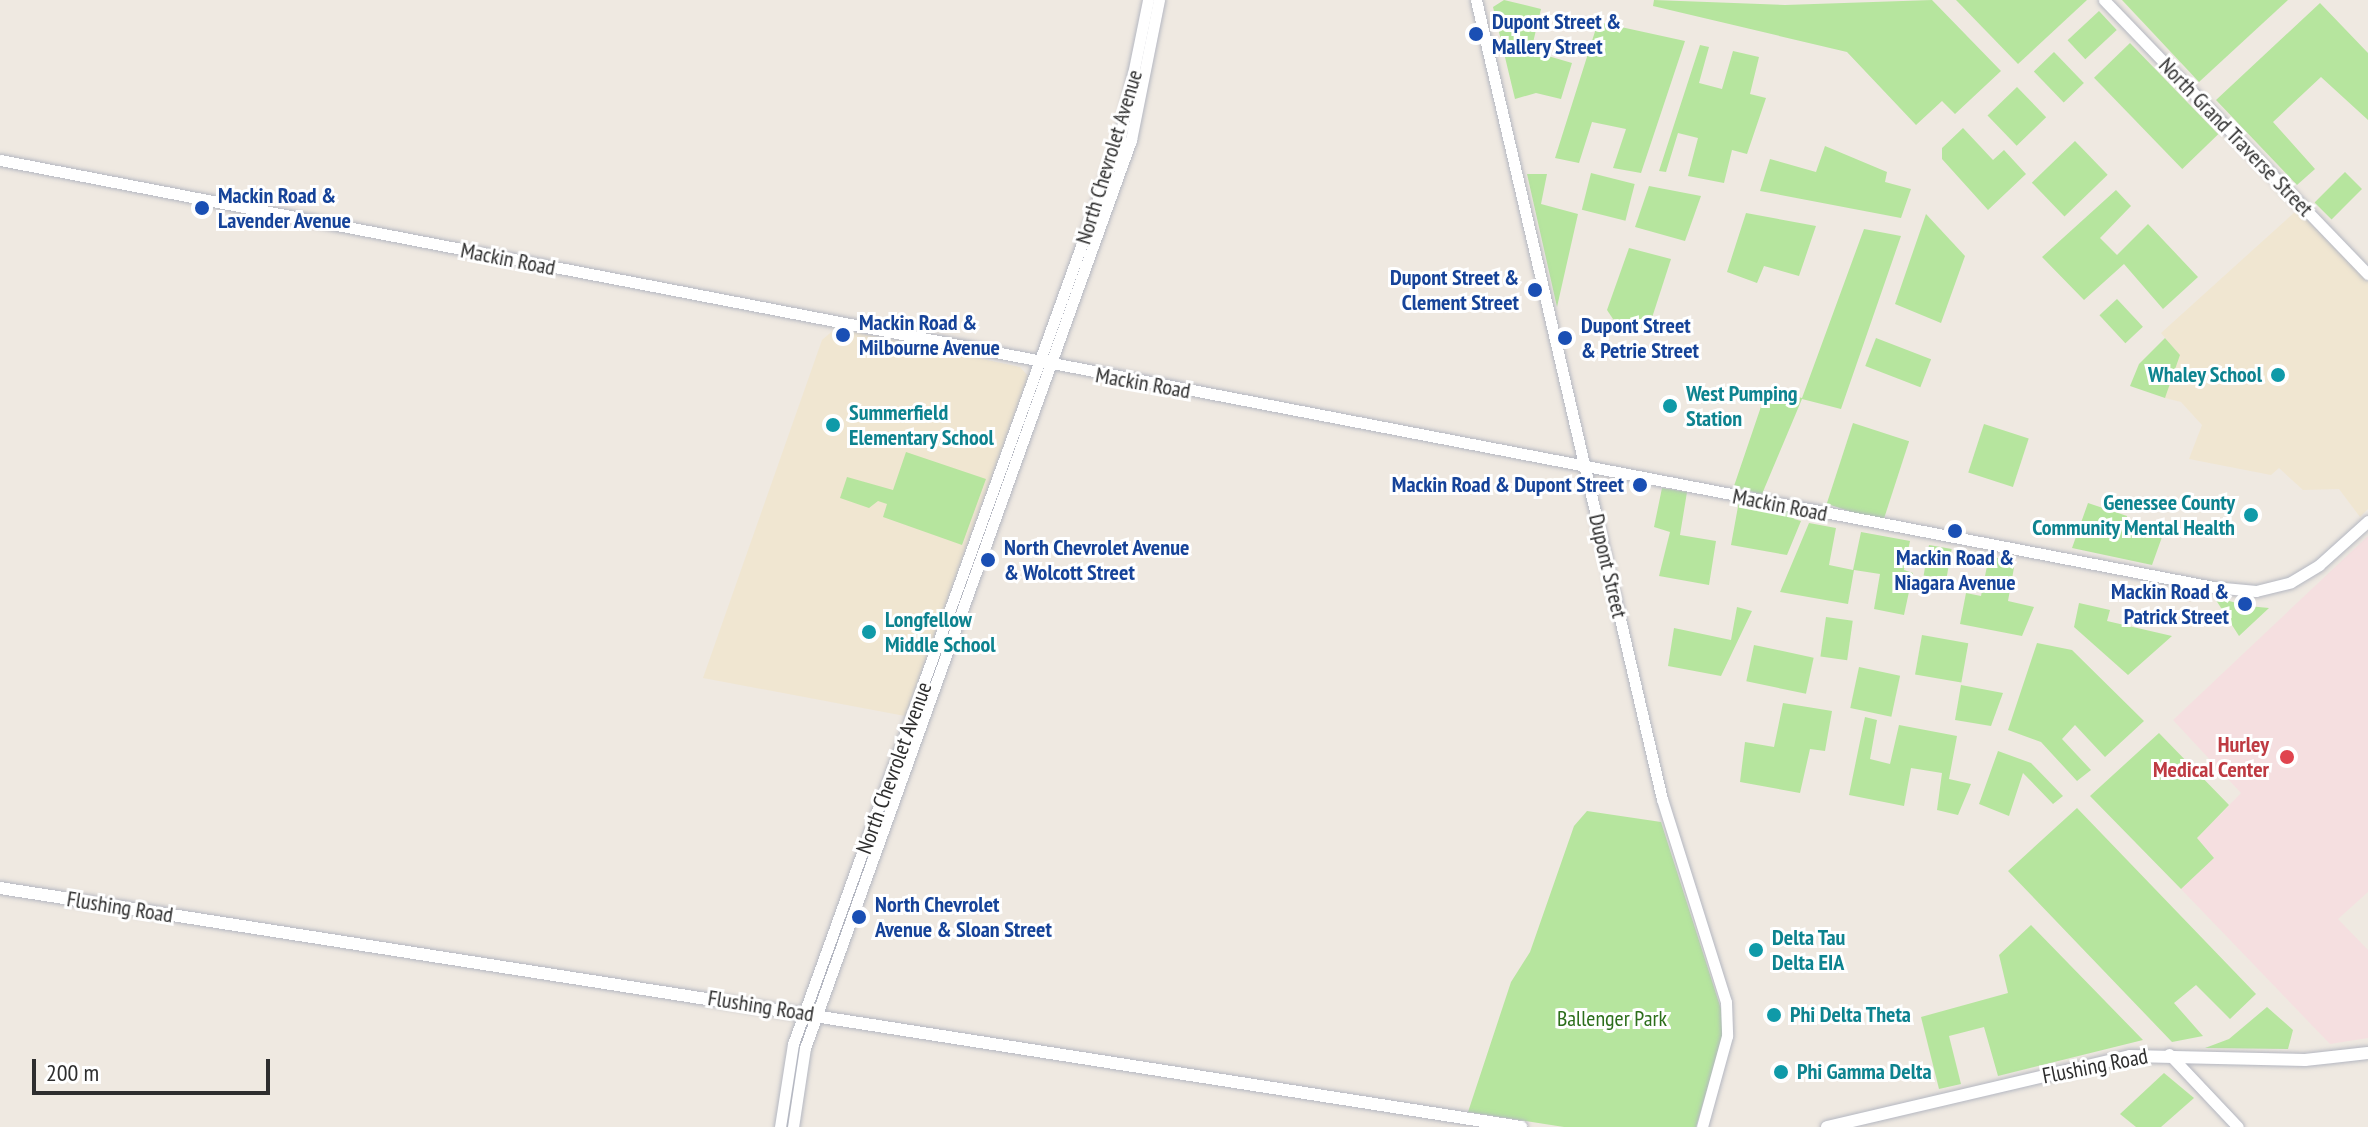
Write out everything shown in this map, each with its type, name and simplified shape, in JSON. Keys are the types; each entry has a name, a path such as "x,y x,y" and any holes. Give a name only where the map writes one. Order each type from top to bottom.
{"main road":[{"name":"Flushing Road","path":"0,888 1521,1127"},
{"name":"Flushing Road","path":"1827,1127 2117,1058 2169,1054 2305,1060 2368,1053"}],"street":[{"name":"North Chevrolet Avenue","path":"1045,365 1123,128 1148,0"},
{"name":"North Chevrolet Avenue","path":"780,1127 783,1081 1134,129 1159,0"},
{"name":"Dupont Street","path":"1476,0 1662,799 1727,1008 1726,1042 1702,1127"},
{"name":"North Grand Traverse Street","path":"2104,0 2368,274"},
{"name":"Mackin Road","path":"0,160 1045,365 2206,586 2256,591 2288,583 2319,565 2368,521"},
{"name":"North Chevrolet Avenue","path":"793,1127 797,1077 810,1014"},
{"path":"2169,1054 2238,1127"}],"shaded area":[{"path":"2297,210 2368,282 2368,509 2360,517 2339,489 2303,490 2279,468 2271,475 2189,459 2202,425 2181,402 2165,398 2180,355 2161,333"},
{"path":"836,328 1020,367 1028,376 905,716 703,678 822,340"},
{"name":"Hurley Medical Center","path":"2368,536 2368,892 2338,919 2368,950 2368,1038 2330,1044 2181,889 2214,858 2197,838 2241,793 2173,720"}],"green space":[{"path":"1504,0 1541,9 1531,51 1572,63 1561,99 1536,93 1515,99 1493,7"},
{"path":"1654,0 1785,5 1932,0 2001,71 1955,114 1942,101 1916,125 1847,52 1653,6"},
{"path":"1956,0 2087,0 2018,64"},
{"path":"2122,0 2288,0 2199,82"},
{"path":"2320,3 2368,53 2368,120 2321,77 2273,122 2315,169 2297,185 2216,100"},
{"path":"2099,11 2117,30 2085,59 2068,40"},
{"path":"1598,22 1685,41 1641,173 1613,168 1626,129 1592,122 1579,163 1555,158"},
{"path":"2130,43 2218,134 2182,169 2094,78"},
{"path":"1700,45 1709,47 1699,83 1722,89 1733,51 1759,57 1750,94 1766,98 1747,154 1732,150 1724,183 1688,176 1698,138 1678,133 1666,172 1659,171"},
{"path":"2054,52 2084,83 2064,102 2034,71"},
{"path":"2017,87 2046,117 2017,146 1988,115"},
{"path":"1963,128 1993,160 2004,150 2026,174 1988,210 1942,159 1942,148"},
{"path":"2075,141 2108,175 2064,216 2032,183"},
{"path":"1825,146 1887,172 1885,182 1911,189 1901,218 1760,191 1770,159 1816,172"},
{"path":"2345,172 2362,189 2332,219 2315,202"},
{"path":"1591,173 1635,184 1625,221 1582,210"},
{"path":"1527,174 1547,174 1541,204 1578,214 1557,307"},
{"path":"1649,186 1701,196 1685,241 1635,227"},
{"path":"2116,190 2131,206 2100,238 2117,255 2148,224 2198,277 2163,309 2124,264 2084,300 2042,257"},
{"path":"1746,213 1816,226 1799,276 1764,266 1757,283 1727,272"},
{"path":"1926,214 1965,256 1941,323 1895,304"},
{"path":"1864,229 1901,236 1841,409 1802,399 1762,494 1734,486 1767,389 1802,398"},
{"path":"1629,248 1671,259 1649,327 1613,319 1607,310"},
{"path":"2117,299 2143,327 2125,343 2099,315"},
{"path":"1876,338 1931,359 1920,387 1865,366"},
{"path":"2165,338 2180,355 2165,398 2130,386 2139,364"},
{"path":"1853,423 1909,441 1883,522 1827,504"},
{"path":"1984,424 2029,439 2013,487 1968,473"},
{"path":"906,452 986,479 962,545 883,517 887,504 878,501 869,508 840,498 847,477 893,490"},
{"path":"1662,488 1687,492 1680,535 1716,541 1709,585 1659,576 1670,532 1654,527"},
{"path":"1739,501 1798,513 1794,519 1801,521 1787,555 1731,545"},
{"path":"2088,503 2127,516 2126,526 2162,537 2152,565 2072,548"},
{"path":"1809,523 1836,528 1829,565 1853,570 1861,532 1910,541 1904,570 1913,573 1904,615 1874,609 1880,574 1854,570 1848,604 1780,592"},
{"path":"1929,545 1952,549 1946,580 1924,576"},
{"path":"1989,556 2015,562 2008,601 2034,607 2022,636 1960,624 1966,593 1981,596"},
{"path":"2214,597 2248,606 2269,608 2239,636"},
{"path":"2079,603 2110,610 2107,621 2172,636 2128,675 2074,627"},
{"path":"1737,607 1752,611 1721,676 1668,666 1674,628 1731,640"},
{"path":"1826,617 1853,621 1847,660 1820,657"},
{"path":"1922,635 1968,643 1961,683 1915,674"},
{"path":"2037,643 2072,650 2144,721 2105,757 2075,725 2062,739 2091,770 2077,781 2041,742 2008,730"},
{"path":"1754,645 1814,658 1806,694 1746,681"},
{"path":"1859,667 1900,676 1891,717 1850,708"},
{"path":"1961,685 2003,693 1991,726 1955,720"},
{"path":"1783,703 1832,711 1825,751 1810,749 1800,793 1740,782 1745,742 1774,747"},
{"path":"1865,717 1877,720 1870,759 1890,764 1899,725 1957,736 1949,779 1971,784 1958,815 1937,810 1942,773 1911,768 1904,806 1849,795"},
{"path":"2159,733 2229,805 2197,838 2214,858 2181,889 2090,796"},
{"path":"1998,751 2031,763 2063,796 2053,804 2023,773 2009,816 1979,804"},
{"path":"2077,808 2256,994 2230,1019 2196,985 2174,1003 2203,1036 2172,1042 2008,871"},
{"name":"Ballenger Park","path":"1587,811 1661,822 1721,1009 1723,1036 1696,1127 1564,1127 1468,1112 1511,982 1530,952 1574,826"},
{"path":"2031,925 2143,1040 1998,1076 1984,1027 1949,1036 1961,1084 1939,1089 1921,1017 2008,993 1999,955"},
{"path":"2267,1007 2293,1030 2288,1049 2205,1048 2229,1039"},
{"path":"2164,1073 2194,1098 2161,1127 2136,1127 2120,1114"}],"place":[{"name":"Dupont Street & Mallery Street","path":"1476,34"},
{"name":"Mackin Road & Lavender Avenue","path":"202,208"},
{"name":"Dupont Street & Clement Street","path":"1535,290"},
{"name":"Mackin Road & Milbourne Avenue","path":"843,335"},
{"name":"Dupont Street & Petrie Street","path":"1565,338"},
{"name":"Whaley School","path":"2278,375"},
{"name":"West Pumping Station","path":"1670,406"},
{"name":"Summerfield Elementary School","path":"833,425"},
{"name":"Mackin Road & Dupont Street","path":"1640,485"},
{"name":"Genessee County Community Mental Health","path":"2251,515"},
{"name":"Mackin Road & Niagara Avenue","path":"1955,531"},
{"name":"North Chevrolet Avenue & Wolcott Street","path":"988,560"},
{"name":"Mackin Road & Patrick Street","path":"2245,604"},
{"name":"Longfellow Middle School","path":"869,632"},
{"name":"Hurley Medical Center","path":"2287,757"},
{"name":"North Chevrolet Avenue & Sloan Street","path":"859,917"},
{"name":"Delta Tau Delta EIA","path":"1756,950"},
{"name":"Phi Delta Theta","path":"1774,1015"},
{"name":"Phi Gamma Delta","path":"1781,1072"}]}
